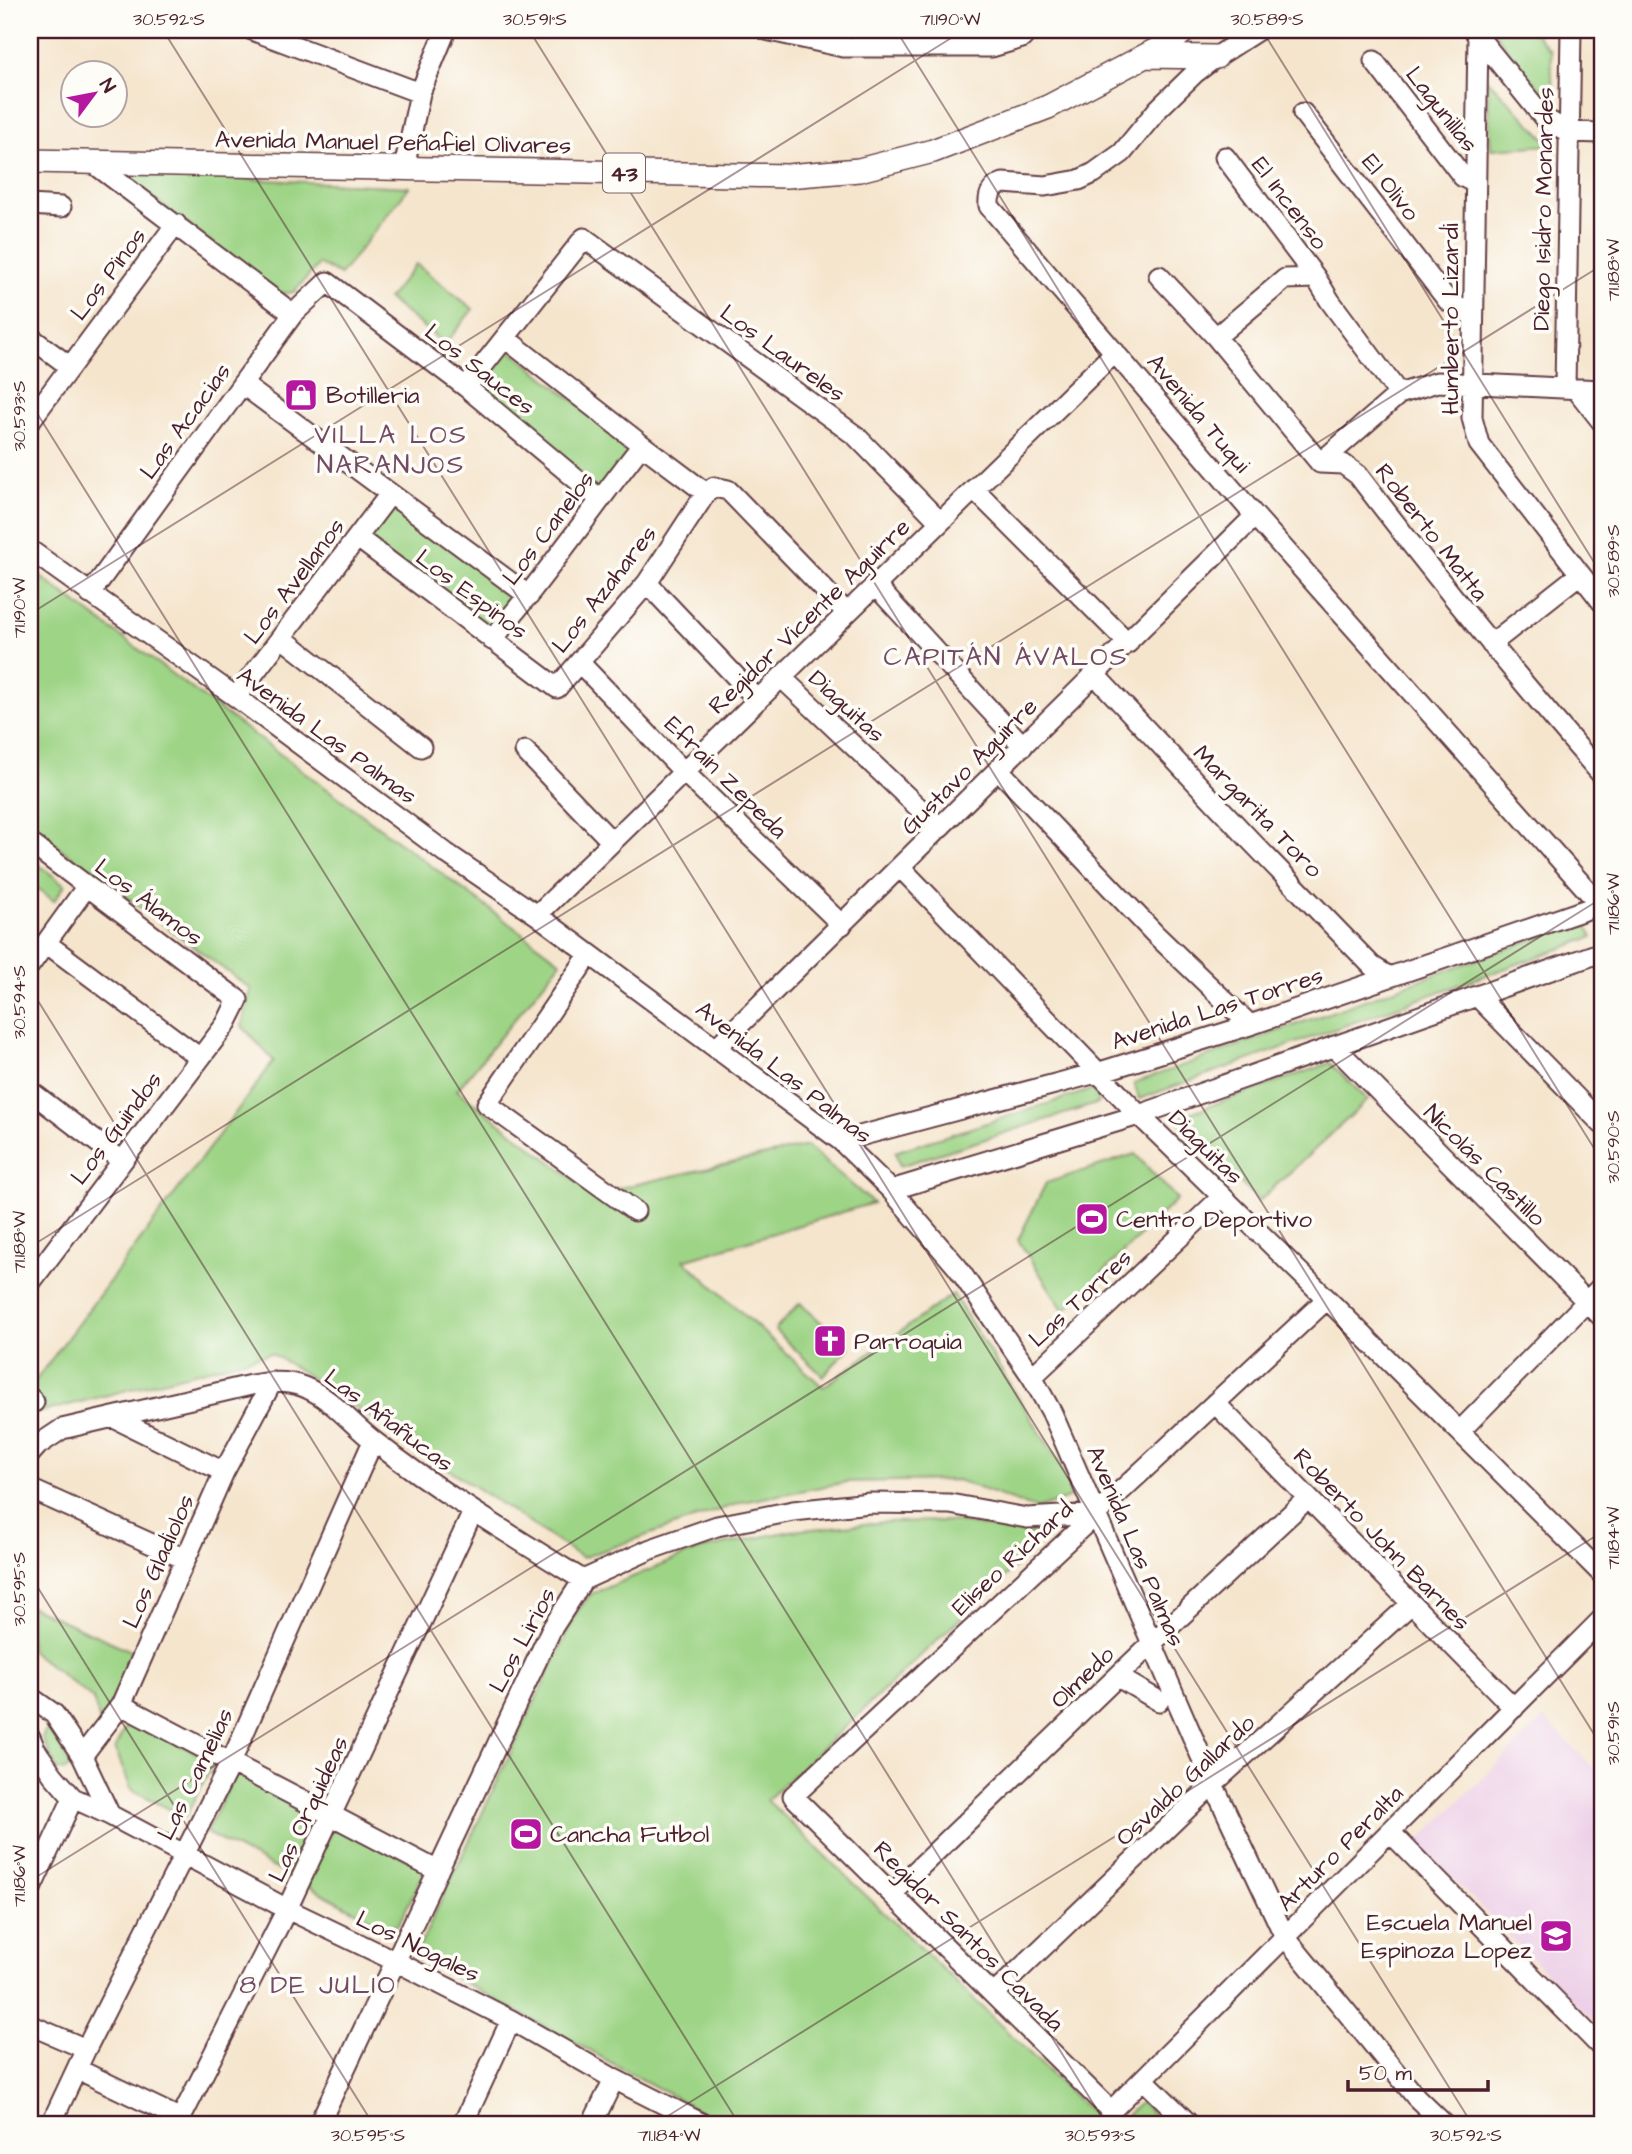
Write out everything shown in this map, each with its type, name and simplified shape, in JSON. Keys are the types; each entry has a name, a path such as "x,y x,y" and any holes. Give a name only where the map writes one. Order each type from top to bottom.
{"main road":[{"name":"Avenida Manuel Peñafiel Olivares","path":"30,161 787,176 859,170 933,151 1048,107 1145,56 1186,30"},
{"path":"1145,56 1216,57"}],"street":[{"path":"252,30 420,93"},
{"path":"404,168 420,93 446,30"},
{"path":"766,30 843,47 992,47 1022,38 1029,30"},
{"name":"Avenida Tuqui","path":"1258,30 1216,57 1176,90 1122,153 1094,173 1079,180 1045,186 1003,183 997,185 990,194 989,206 1255,516 1601,905"},
{"name":"Diego Isidro Monardes","path":"1571,30 1571,389"},
{"path":"1476,33 1544,118 1569,132 1602,133"},
{"name":"Humberto Lizardi","path":"1476,33 1472,418 1479,444 1602,602"},
{"name":"Lagunillas","path":"1374,61 1463,177 1475,183"},
{"name":"El Olivo","path":"1303,113 1448,301 1473,316"},
{"name":"El Incenso","path":"1225,157 1399,394"},
{"path":"92,162 293,314"},
{"path":"30,205 61,206"},
{"name":"Los Pinos","path":"30,421 176,224"},
{"name":"Los Laureles","path":"505,338 584,237 856,436 940,522"},
{"path":"1160,276 1216,337 1320,463 1399,394 1437,382 1602,390"},
{"path":"1216,337 1285,279 1316,278"},
{"name":"Las Acacias","path":"90,594 293,314 327,282"},
{"name":"Los Sauces","path":"327,282 466,387 600,499"},
{"path":"30,337 69,366"},
{"path":"466,387 505,338"},
{"name":"Los Sauces","path":"505,338 642,445 710,490 728,491 847,613"},
{"name":"Regidor Vicente Aguirre","path":"537,915 1115,352"},
{"name":"Los Espinos","path":"243,384 529,596"},
{"path":"1571,389 1602,422"},
{"name":"Los Canelos","path":"492,640 529,596 642,445"},
{"name":"Roberto Matta","path":"1320,463 1343,464 1358,475 1436,578 1602,775"},
{"path":"974,489 1128,643"},
{"name":"Los Azahares","path":"557,688 647,583 710,490"},
{"name":"Los Avellanos","path":"236,697 390,494"},
{"name":"Gustavo Aguirre","path":"716,1048 1255,516"},
{"name":"Los Espinos","path":"358,538 557,688"},
{"name":"Avenida Las Palmas","path":"30,550 236,697 446,853 537,915 716,1048 841,1141 891,1190 958,1268 1032,1377 1052,1413 1213,1784 1285,1937 1416,2097 1444,2124"},
{"path":"1491,645 1580,575"},
{"path":"647,583 758,700"},
{"path":"875,585 1023,747"},
{"name":"Avenida Las Palmas","path":"282,638 421,747"},
{"name":"Efraín Zepeda","path":"579,662 684,772 842,925"},
{"name":"Margarita Toro","path":"1095,675 1250,840 1372,966 1388,978"},
{"name":"Diaguitas","path":"781,677 940,828"},
{"path":"525,751 612,842"},
{"path":"999,770 1155,934 1250,1025"},
{"name":"Los Álamos","path":"30,843 238,1000"},
{"name":"Diaguitas","path":"900,867 1139,1115 1327,1298 1602,1574"},
{"path":"30,965 87,886"},
{"name":"Avenida Las Torres","path":"841,1141 1100,1072 1250,1025 1601,905"},
{"path":"46,943 200,1058"},
{"path":"891,1190 1139,1115 1602,952"},
{"path":"589,956 487,1104 635,1211"},
{"path":"1477,996 1602,1124"},
{"name":"Los Guindos","path":"30,1283 226,1024 238,1000"},
{"name":"Nicolás Castillo","path":"1334,1046 1602,1317"},
{"path":"30,1091 122,1161"},
{"name":"Las Torres","path":"1032,1377 1222,1197"},
{"path":"1460,1431 1602,1286"},
{"name":"Eliseo Richard","path":"793,1796 1327,1298"},
{"name":"Las Añañucas","path":"30,1454 38,1445 62,1429 251,1385 272,1381 290,1382 319,1395 373,1441 473,1511 583,1580"},
{"name":"Los Gladiolos","path":"82,1756 121,1704 224,1472 272,1381"},
{"name":"Roberto John Barnes","path":"1215,1403 1514,1708"},
{"path":"114,1418 224,1472"},
{"name":"Las Camelias","path":"51,2124 231,1762 373,1441"},
{"path":"30,1489 186,1559"},
{"name":"Olmedo","path":"892,1894 1151,1644 1308,1498"},
{"name":"Los Lirios","path":"318,2124 551,1630 583,1580 651,1549 717,1526 793,1511 870,1503 950,1504 1027,1518 1095,1514"},
{"name":"Las Orquideas","path":"179,2122 287,1909 473,1511"},
{"name":"Osvaldo Gallardo","path":"994,1994 1213,1784 1412,1604"},
{"name":"Arturo Peralta","path":"1111,2111 1602,1619"},
{"path":"1118,1677 1159,1701"},
{"path":"30,1697 54,1714 82,1756 110,1815"},
{"path":"121,1704 438,1871"},
{"name":"Los Nogales","path":"31,1745 73,1798 511,2021 614,2079 703,2124"},
{"name":"Regidor Santos Cavada","path":"793,1796 1111,2111"},
{"path":"30,1891 73,1798"},
{"path":"1390,1832 1602,2048"},
{"path":"463,2124 511,2021"},
{"path":"30,2025 86,2049"},
{"path":"77,2069 179,2122"},
{"path":"592,2124 614,2079"},
{"path":"1143,2079 1189,2124"}],"shaded area":[{"name":"Escuela Manuel Espinoza Lopez","path":"1544,1718 1602,1776 1602,2029 1417,1843"}],"green space":[{"path":"1493,30 1532,30 1551,51 1553,101 1526,74"},
{"path":"1487,79 1551,145 1491,149"},
{"path":"120,173 409,187 340,275 319,264 294,292 280,294"},
{"path":"416,264 473,309 445,344 388,299"},
{"path":"510,350 634,449 601,493 478,394"},
{"path":"395,504 520,595 491,632 368,542"},
{"path":"30,569 561,962 457,1090 593,1194 807,1146 873,1203 684,1260 823,1387 953,1294 1060,1464 1071,1497 1037,1509 957,1480 847,1482 742,1502 582,1558 271,1353 30,1415 30,1388 274,1061 242,1026 251,989 30,826"},
{"path":"30,858 65,885 54,901 30,882"},
{"path":"1584,921 1593,937 1139,1099 1134,1083"},
{"path":"1330,1063 1368,1100 1259,1201 1176,1118"},
{"path":"1094,1089 1099,1103 900,1166 895,1152"},
{"name":"Centro Deportivo","path":"1135,1154 1177,1199 1064,1311 1018,1240 1046,1183"},
{"path":"800,1303 849,1348 823,1376 775,1330"},
{"path":"951,1521 1048,1536 767,1800 1103,2124 724,2124 415,1956 578,1610 591,1594 698,1550 791,1531 886,1522"},
{"path":"30,1606 136,1653 101,1726 93,1699 30,1650"},
{"path":"130,1718 214,1762 185,1818 131,1789 115,1748"},
{"path":"51,1729 58,1735 70,1767 63,1771 57,1769 42,1738 45,1731"},
{"path":"236,1773 322,1817 292,1877 206,1833"},
{"path":"336,1822 426,1869 398,1925 388,1928 304,1884"},
{"path":"1141,2102 1163,2124 1118,2124"}],"place":[{"name":"Botilleria","path":"301,395"},
{"name":"Centro Deportivo","path":"1092,1219"},
{"name":"Parroquia","path":"830,1341"},
{"name":"Cancha Futbol","path":"526,1834"},
{"name":"Escuela Manuel Espinoza Lopez","path":"1556,1936"}],"district":[{"name":"VILLA LOS NARANJOS","path":"391,449"},
{"name":"CAPITÁN ÁVALOS","path":"1006,656"},
{"name":"8 DE JULIO","path":"318,1984"}]}
